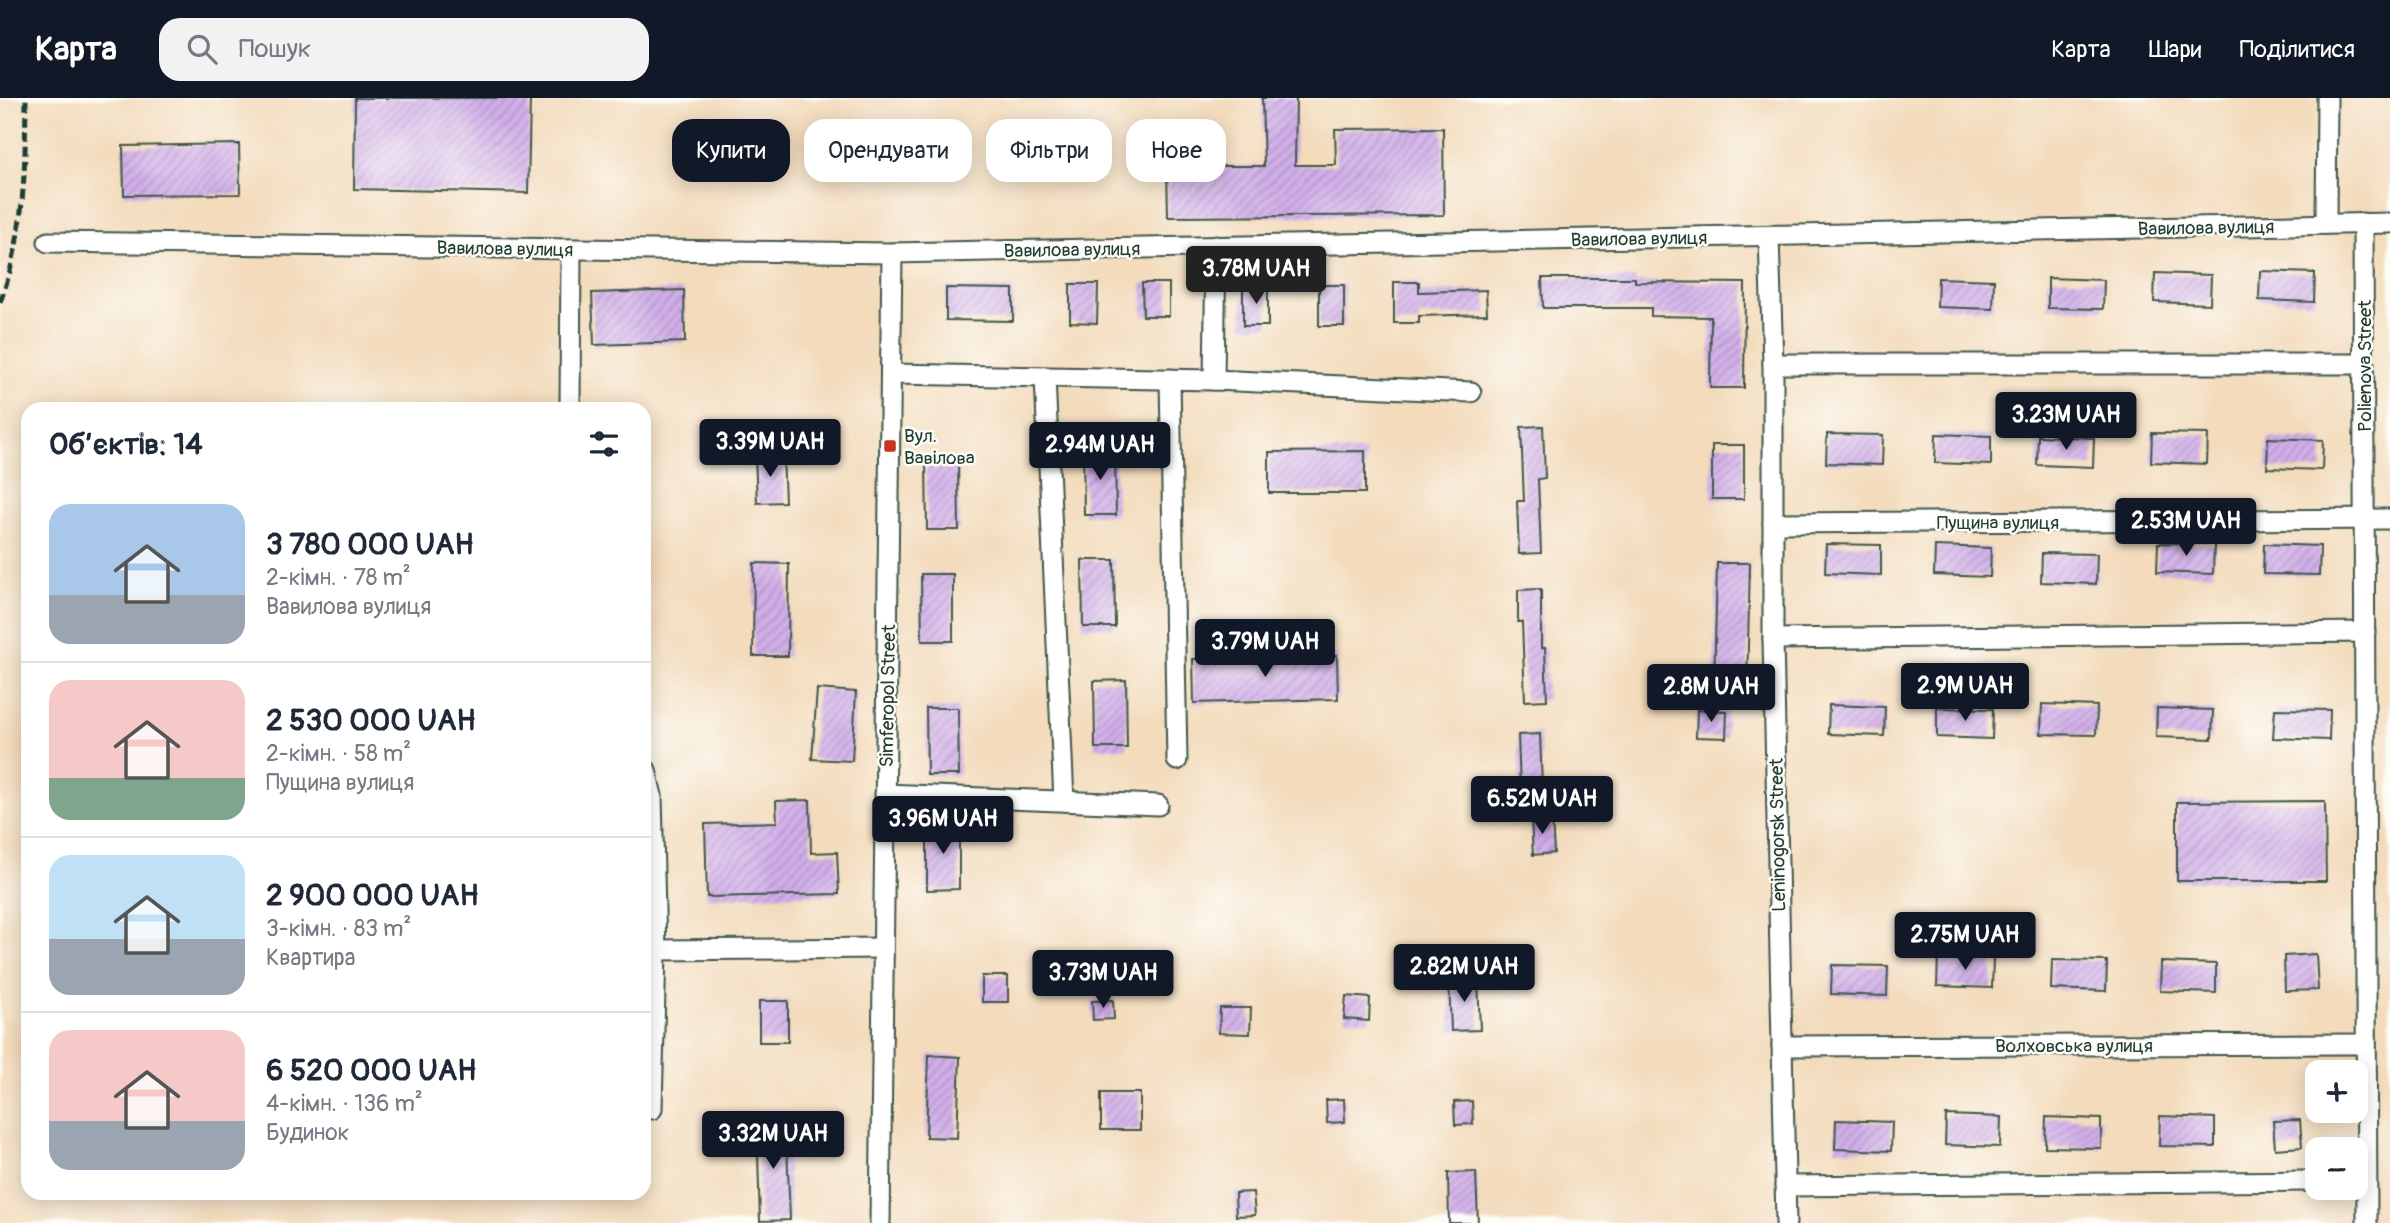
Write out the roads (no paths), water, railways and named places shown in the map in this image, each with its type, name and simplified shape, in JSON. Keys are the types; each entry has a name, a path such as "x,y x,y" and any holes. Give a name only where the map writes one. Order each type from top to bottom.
{"street":[{"path":"2326,224 2327,98"},
{"name":"Polienova Street","path":"2363,1137 2366,1044 2364,223"},
{"name":"Вавилова вулиця","path":"48,242 892,253 2390,223"},
{"name":"Leninogorsk Street","path":"1769,236 1773,364 1773,639 1786,1223"},
{"path":"1214,380 1216,246"},
{"path":"570,402 571,249"},
{"name":"Simferopol Street","path":"880,1223 892,253"},
{"path":"1773,364 2364,364"},
{"path":"891,374 1214,380 1471,392"},
{"path":"1045,377 1064,801"},
{"path":"1170,379 1177,760"},
{"name":"Пущина вулиця","path":"1773,523 2390,519"},
{"path":"1773,639 2365,632"},
{"path":"651,792 656,950 652,1109"},
{"path":"885,794 1158,804"},
{"path":"656,950 883,948"},
{"name":"Волховська вулиця","path":"1782,1046 2366,1044"},
{"path":"1785,1186 2305,1181"},
{"name":"Polienova Street","path":"2364,1200 2367,1223"}],"railway":[{"path":"0,302 19,227 24,176 26,98"}],"place":[{"name":"Вул. Вавілова","path":"890,446"}]}
